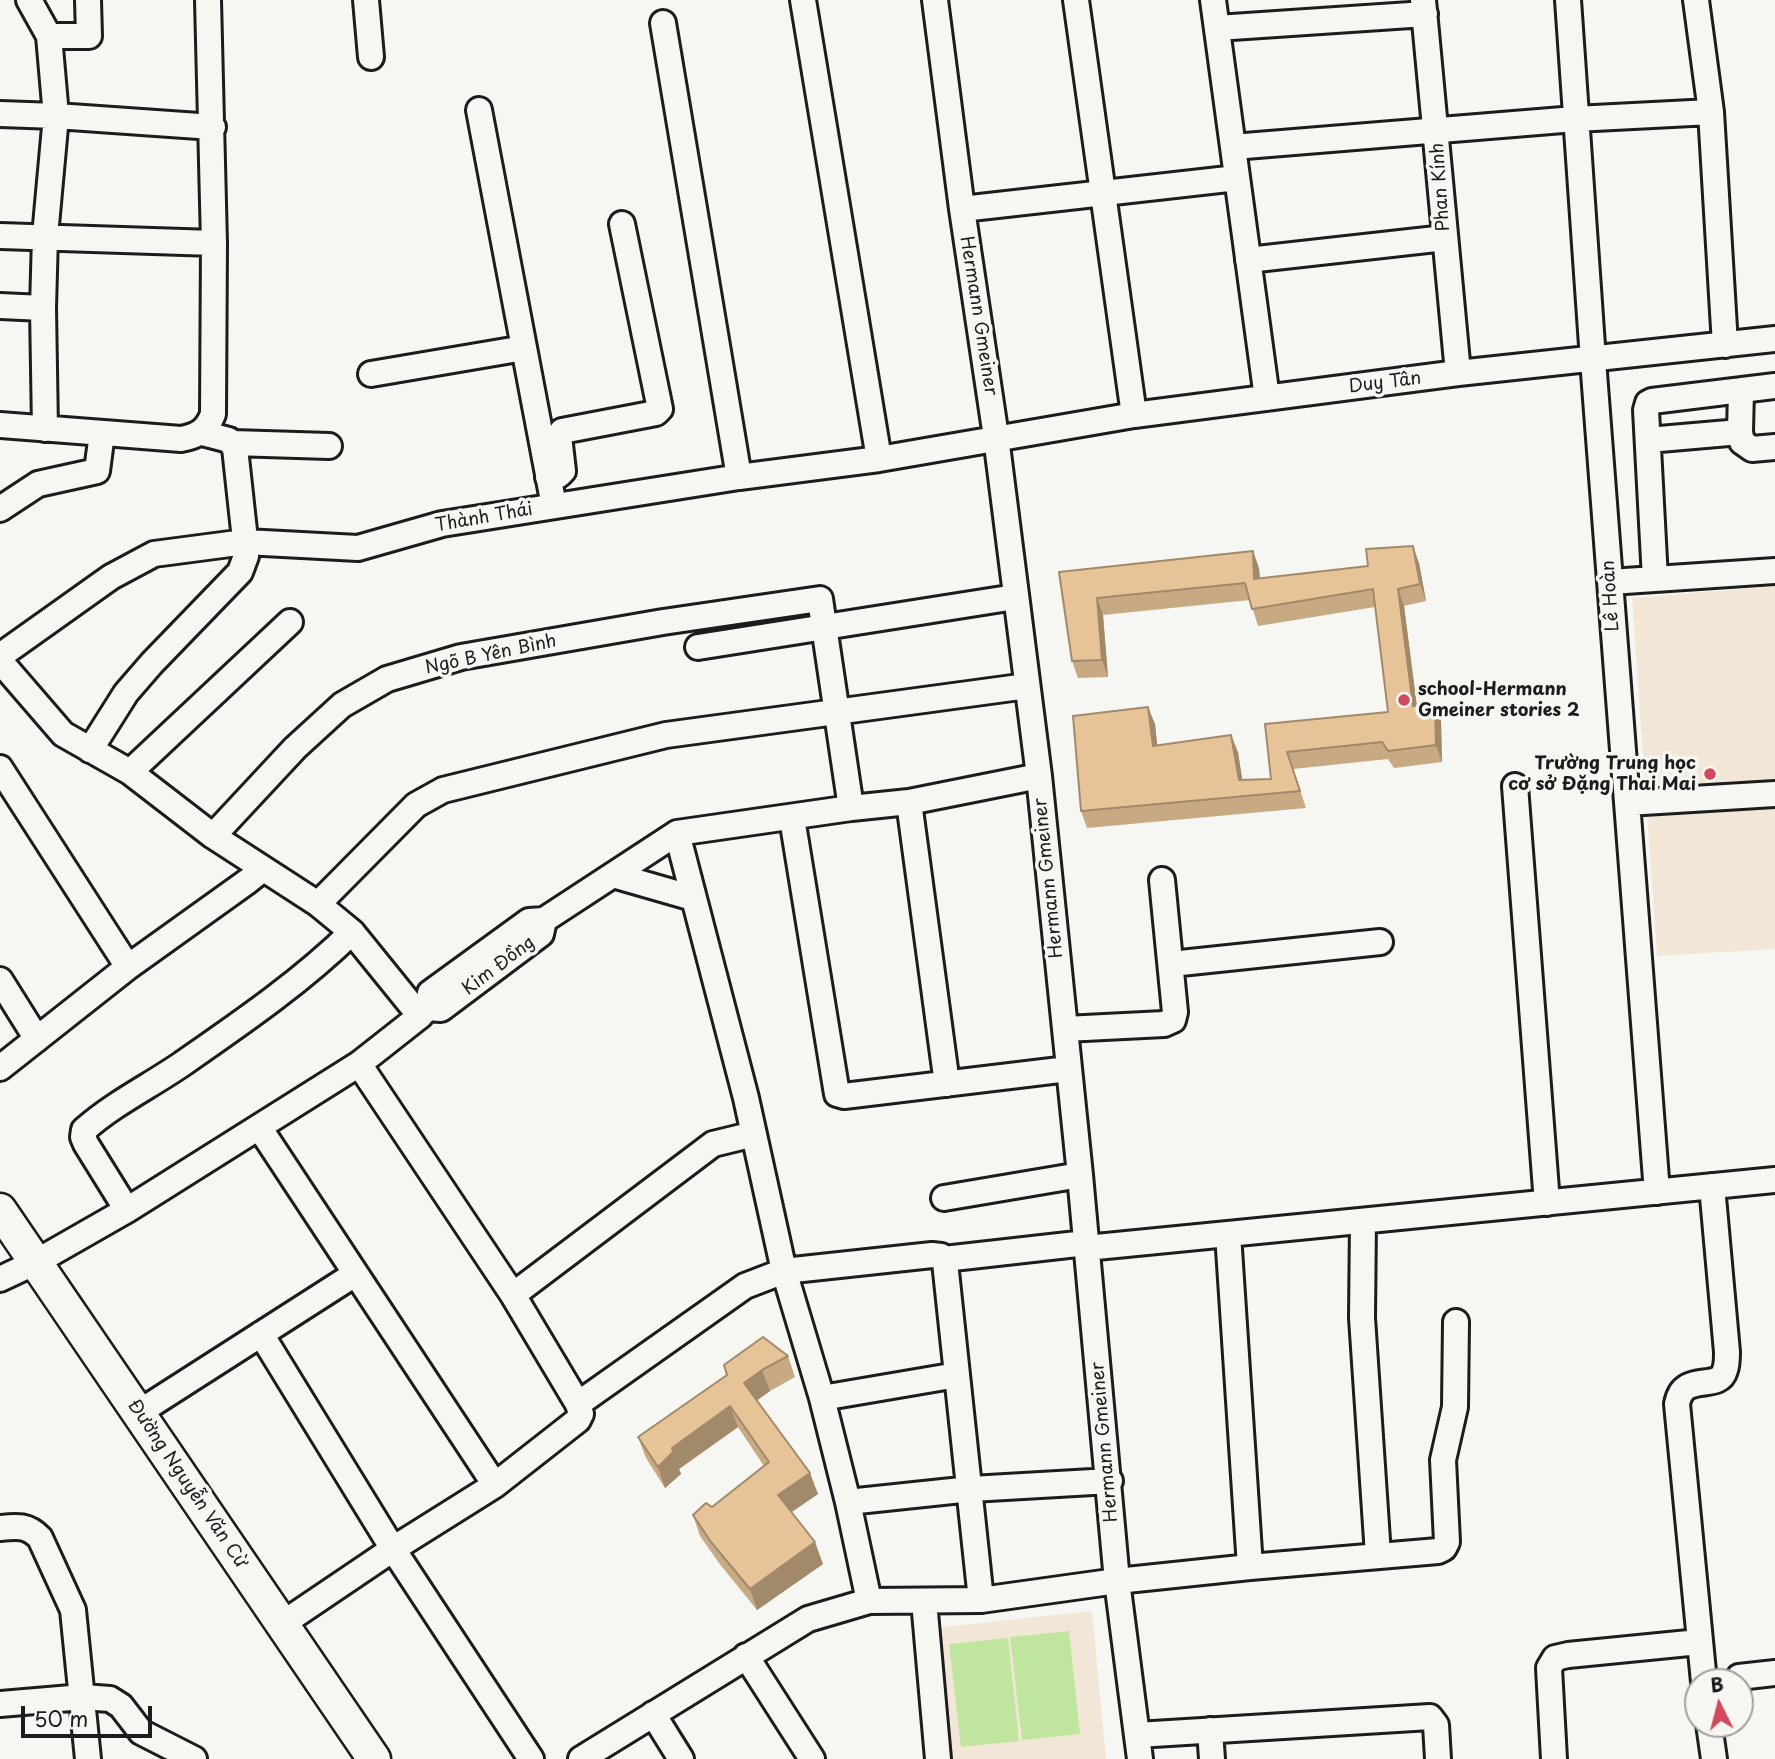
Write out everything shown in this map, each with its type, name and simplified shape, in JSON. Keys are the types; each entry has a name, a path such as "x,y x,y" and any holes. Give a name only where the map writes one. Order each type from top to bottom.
{"main road":[{"name":"Đường Nguyễn Văn Cừ","path":"0,1210 374,1759"}],"street":[{"path":"29,0 49,36 56,116 45,236 45,429"},
{"path":"49,36 89,36 88,0"},
{"path":"202,433 213,414 213,127 208,0"},
{"path":"366,0 371,57"},
{"path":"803,0 878,458"},
{"name":"Hermann Gmeiner","path":"935,0 962,209 996,437 1039,776 1110,1481 1117,1581 1140,1759"},
{"path":"1076,0 1134,415"},
{"path":"1213,0 1267,398"},
{"name":"Lê Hoàn","path":"1568,0 1657,1192"},
{"path":"1696,0 1711,112 1725,345"},
{"path":"1217,28 1424,7"},
{"name":"Phan Kính","path":"1424,7 1458,373"},
{"path":"663,23 739,477"},
{"path":"479,110 554,506"},
{"path":"1233,147 1575,118 1711,112"},
{"path":"0,114 213,127"},
{"path":"962,209 1237,178"},
{"path":"548,477 562,473 559,436 562,431 656,413 660,409 622,224"},
{"path":"0,236 214,243"},
{"path":"1248,260 1445,238"},
{"path":"0,306 43,308"},
{"name":"Duy Tân","path":"996,437 1134,415 1458,373 1775,339"},
{"path":"371,374 524,348"},
{"path":"1655,579 1646,410 1648,404 1652,401 1775,386"},
{"path":"1741,390 1742,442 1752,449 1775,447"},
{"path":"0,425 181,439 202,433 233,443 329,446"},
{"path":"1648,440 1740,432"},
{"path":"0,509 38,484 97,471 102,433"},
{"name":"Thành Thái","path":"0,659 111,577 154,554 245,542 358,548 442,524 878,458 996,437"},
{"path":"90,750 127,693 152,663 240,572 246,556 233,443"},
{"path":"1610,582 1775,571"},
{"path":"698,647 1015,597"},
{"name":"Ngõ B Yên Bình","path":"214,836 295,748 341,705 387,679 461,657 663,622 820,599 825,625"},
{"path":"130,772 290,622"},
{"path":"825,625 851,808"},
{"path":"0,659 64,734 130,772 214,836 318,905 352,932 423,1012 359,1064 127,1210 36,1262 0,1279"},
{"path":"318,905 416,805 443,790 666,734 1027,686"},
{"path":"0,768 128,967"},
{"name":"Kim Đồng","path":"423,1012 430,993 474,972 529,921 544,920 677,833 909,802 1039,776"},
{"path":"1515,786 1547,1203"},
{"path":"1627,803 1775,794"},
{"path":"909,802 947,1084"},
{"path":"792,818 837,1094 844,1096 1068,1069"},
{"path":"677,833 754,1134 784,1271 822,1398 869,1601"},
{"path":"0,1068 128,967 263,869"},
{"path":"612,875 693,898"},
{"path":"1065,1029 1169,1022 1175,1012 1163,880"},
{"path":"127,1210 86,1144 84,1130 281,993 320,963 352,932"},
{"path":"1171,964 1380,942"},
{"path":"0,980 37,1040"},
{"path":"282,1624 393,1549 495,1485 578,1420 581,1414 578,1404 513,1295 359,1064"},
{"path":"259,1126 495,1485"},
{"path":"513,1295 713,1144 754,1134"},
{"path":"944,1198 1080,1175"},
{"path":"578,1404 746,1286 784,1271 932,1255 939,1255 944,1259 1228,1234 1775,1180"},
{"path":"1702,1668 1677,1404 1681,1391 1687,1386 1716,1381 1726,1370 1727,1352 1712,1186"},
{"path":"1363,1221 1362,1318 1378,1555"},
{"path":"1228,1234 1250,1567"},
{"path":"944,1259 981,1600"},
{"path":"138,1413 355,1274"},
{"path":"581,1759 807,1619 869,1601 981,1600 1117,1581 1438,1551 1444,1548 1447,1542 1443,1460 1455,1407 1455,1322"},
{"path":"261,1334 393,1549 531,1759"},
{"path":"822,1398 957,1375"},
{"path":"848,1502 971,1489 1110,1481"},
{"path":"0,1528 24,1527 40,1538 73,1610 88,1759"},
{"path":"924,1601 938,1759"},
{"path":"89,1634 99,1679 110,1699"},
{"path":"1554,1759 1549,1668 1555,1658 1699,1642"},
{"path":"746,1656 812,1759"},
{"path":"1754,1675 1775,1673"},
{"path":"0,1704 83,1697 110,1699 121,1706 141,1732 194,1759"},
{"path":"653,1714 681,1759"},
{"path":"1137,1734 1430,1717 1436,1725 1438,1759"},
{"path":"1210,1730 1212,1759"},
{"path":"1711,1738 1714,1759"}],"shaded area":[{"name":"Trường Trung học cơ sở Đặng Thai Mai","path":"1775,586 1775,949 1657,956 1632,598"},
{"path":"1092,1611 1106,1759 946,1759 934,1628"}],"green space":[{"path":"1069,1631 1080,1734 1022,1740 1010,1637"},
{"path":"1008,1638 1019,1741 961,1747 949,1644"}],"building":[{"name":"school-Hermann Gmeiner stories 2","path":"1413,546 1420,584 1398,589 1413,706 1435,704 1436,745 1388,751 1382,742 1287,752 1300,791 1081,811 1073,716 1148,707 1153,746 1231,735 1239,780 1271,779 1265,724 1388,712 1373,589 1252,609 1245,583 1097,598 1102,660 1072,661 1059,572 1253,551 1254,579 1368,566 1366,549"},
{"path":"763,1337 788,1356 744,1383 810,1473 778,1495 815,1542 750,1589 711,1542 693,1515 706,1503 712,1507 769,1462 730,1406 672,1448 673,1452 658,1467 638,1437 727,1375 724,1365"}],"place":[{"name":"school-Hermann Gmeiner stories 2","path":"1404,700"},
{"name":"Trường Trung học cơ sở Đặng Thai Mai","path":"1710,774"}]}
